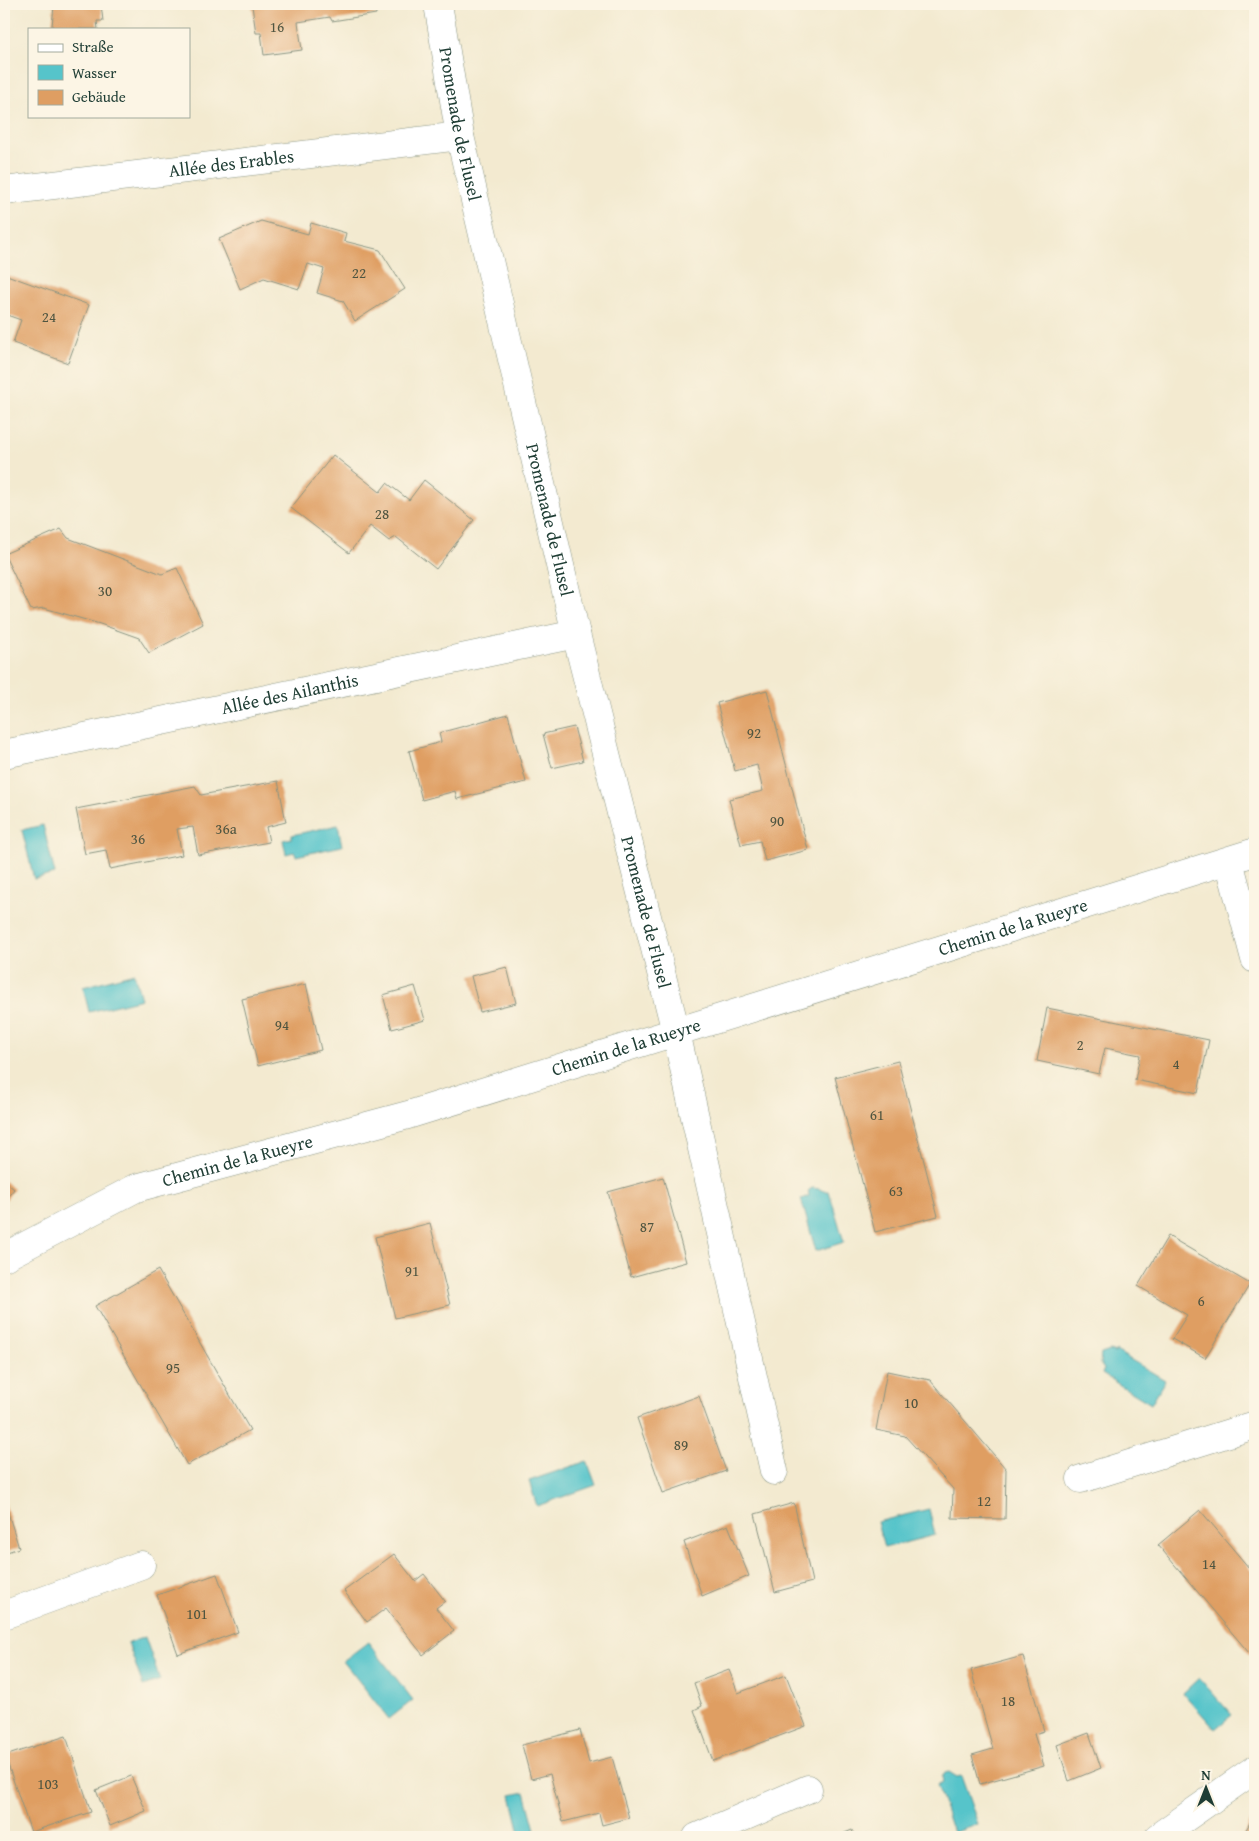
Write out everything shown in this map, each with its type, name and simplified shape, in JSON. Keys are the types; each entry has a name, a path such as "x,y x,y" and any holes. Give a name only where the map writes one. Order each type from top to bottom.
{"street":[{"name":"Promenade de Flusel","path":"438,4 460,136 576,634 676,1032 774,1471"},
{"name":"Allée des Erables","path":"4,191 460,136"},
{"name":"Allée des Ailanthis","path":"4,754 576,634"},
{"name":"Chemin de la Rueyre","path":"4,1257 136,1188 408,1115 1255,852"},
{"path":"1229,861 1255,959"},
{"path":"1081,1479 1255,1425"},
{"path":"4,1616 141,1565"},
{"path":"1158,1837 1255,1769"},
{"path":"697,1837 808,1789"}],"water":[{"path":"43,825 55,874 34,879 22,830"},
{"path":"338,825 342,846 296,856 294,852 286,854 283,840 292,838 292,835"},
{"path":"134,973 141,999 89,1012 83,987"},
{"path":"812,1188 829,1191 844,1242 816,1251 801,1199 809,1196 808,1191"},
{"path":"1110,1351 1115,1353 1116,1351 1165,1380 1151,1404 1102,1374 1104,1369 1100,1364 1101,1354"},
{"path":"587,1461 596,1485 537,1506 529,1481"},
{"path":"929,1509 935,1535 884,1548 877,1522"},
{"path":"145,1637 160,1680 143,1686 128,1643"},
{"path":"368,1642 413,1700 389,1719 343,1661"},
{"path":"1199,1678 1232,1715 1215,1729 1183,1693"},
{"path":"949,1772 957,1777 961,1776 978,1824 953,1833 937,1785 943,1782 942,1777 945,1773"},
{"path":"525,1792 537,1837 521,1837 511,1795"}],"building":[{"path":"50,4 101,4 103,21 97,21 98,28 53,28 54,6"},
{"path":"257,4 375,4 376,14 332,21 330,17 298,22 302,50 264,55 261,33 256,33 252,6"},
{"path":"261,221 308,234 311,223 346,233 344,241 380,250 405,289 355,321 343,301 317,293 324,269 308,264 299,289 264,278 240,289 219,239"},
{"path":"4,274 89,305 68,363 13,343 21,320 4,314"},
{"path":"333,455 380,492 387,483 409,500 424,480 474,520 436,569 396,537 389,541 370,526 349,553 291,508"},
{"path":"61,529 68,538 162,574 177,568 203,624 149,653 139,638 100,624 44,608 31,610 4,554"},
{"path":"767,690 808,850 765,861 760,841 741,845 729,799 763,791 757,765 735,771 717,703"},
{"path":"508,714 526,782 457,799 455,791 422,800 409,751 441,742 439,733"},
{"path":"574,727 583,761 552,768 543,734"},
{"path":"278,781 286,822 266,827 269,842 198,855 193,827 177,829 182,855 110,869 106,850 85,854 76,809 195,786 201,795"},
{"path":"507,967 516,1003 480,1012 471,976"},
{"path":"306,984 321,1050 258,1066 242,999"},
{"path":"415,986 425,1020 392,1029 383,995"},
{"path":"1047,1008 1209,1040 1198,1093 1135,1080 1140,1055 1105,1048 1099,1074 1037,1061"},
{"path":"898,1061 938,1216 875,1232 835,1077"},
{"path":"663,1177 686,1262 631,1277 608,1192"},
{"path":"4,1181 14,1189 4,1202"},
{"path":"430,1223 450,1305 395,1318 375,1237"},
{"path":"1168,1236 1250,1284 1205,1358 1172,1339 1187,1315 1138,1286"},
{"path":"158,1270 250,1430 187,1465 95,1306"},
{"path":"887,1371 930,1380 1006,1469 1005,1519 952,1518 953,1489 905,1436 876,1430"},
{"path":"699,1396 726,1471 663,1493 637,1418"},
{"path":"4,1500 19,1548 4,1553"},
{"path":"794,1503 812,1582 775,1592 755,1514"},
{"path":"1200,1510 1255,1575 1255,1660 1158,1545"},
{"path":"728,1525 749,1576 702,1596 684,1542"},
{"path":"394,1554 415,1581 424,1574 445,1601 436,1608 454,1631 423,1655 386,1608 367,1622 344,1591"},
{"path":"217,1574 238,1632 178,1654 157,1595"},
{"path":"1023,1656 1044,1731 1034,1734 1044,1766 980,1784 972,1755 993,1749 971,1670"},
{"path":"729,1670 738,1693 786,1675 806,1726 713,1761 694,1710 702,1706 694,1683"},
{"path":"580,1730 589,1763 612,1757 629,1818 602,1825 599,1813 563,1822 550,1774 531,1779 522,1745"},
{"path":"1089,1733 1101,1768 1069,1781 1057,1745"},
{"path":"66,1736 91,1812 31,1832 5,1756"},
{"path":"131,1776 146,1811 110,1826 96,1790"},
{"path":"1252,1819 1255,1821 1255,1837 1242,1837"},
{"path":"852,1830 855,1837 835,1837"}]}
